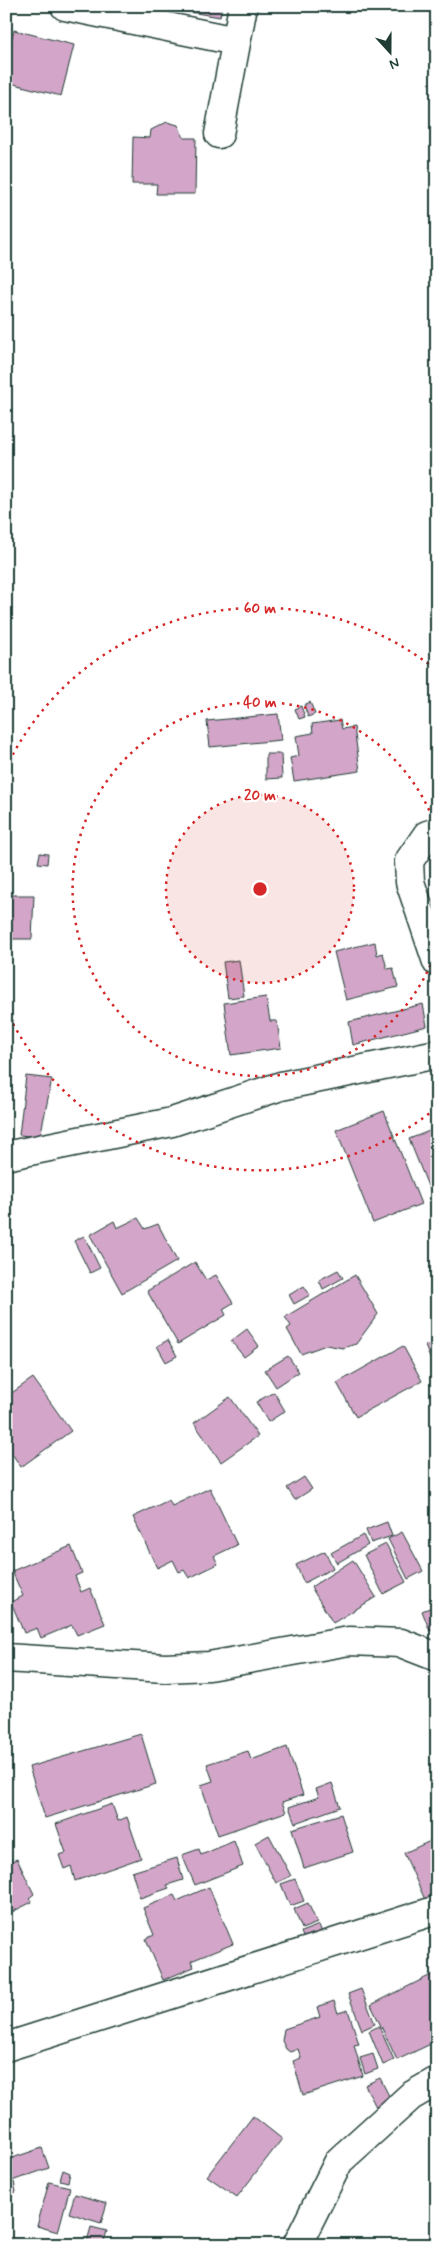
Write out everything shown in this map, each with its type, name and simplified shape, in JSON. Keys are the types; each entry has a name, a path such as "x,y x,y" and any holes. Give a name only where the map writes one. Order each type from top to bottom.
{"street":[{"path":"65,6 236,42"},
{"path":"219,134 243,6"},
{"path":"437,832 427,834 409,861 410,882 437,962"},
{"path":"10,1155 172,1122 281,1086 437,1054"},
{"path":"6,1658 165,1668 209,1666 349,1641 401,1643 437,1657"},
{"path":"6,2047 437,1910"},
{"path":"297,2245 339,2162 411,2096 437,2081"}],"building":[{"path":"153,6 222,6 220,17"},
{"path":"14,30 74,45 61,96 6,82 6,61"},
{"path":"167,122 178,125 184,138 196,138 195,194 156,194 157,184 132,184 133,137 150,138 151,130"},
{"path":"310,702 315,714 308,717 304,705"},
{"path":"301,706 305,717 299,719 295,709"},
{"path":"278,714 281,740 210,747 207,721"},
{"path":"340,720 342,729 354,727 360,771 294,781 290,758 299,756 296,736 313,733 312,724"},
{"path":"266,754 281,754 282,778 266,779"},
{"path":"40,853 48,854 47,864 38,863"},
{"path":"11,895 34,895 32,939 9,939"},
{"path":"375,942 377,955 383,953 387,969 393,968 398,987 346,1000 334,952"},
{"path":"239,960 244,996 228,998 223,962"},
{"path":"266,997 270,1021 277,1021 281,1048 231,1055 224,1003"},
{"path":"423,1004 427,1026 353,1045 349,1022"},
{"path":"26,1076 52,1079 40,1137 19,1135"},
{"path":"384,1111 421,1204 373,1223 336,1130"},
{"path":"437,1128 437,1194 432,1196 409,1139"},
{"path":"138,1218 145,1229 158,1224 177,1261 122,1293 90,1235 114,1221 117,1228"},
{"path":"84,1236 100,1268 90,1273 74,1241"},
{"path":"195,1262 206,1280 216,1275 233,1303 223,1309 226,1315 178,1344 147,1291"},
{"path":"338,1270 343,1278 323,1289 319,1280"},
{"path":"355,1275 378,1314 356,1344 343,1348 326,1345 301,1354 287,1329 291,1326 285,1317"},
{"path":"304,1286 310,1295 294,1304 289,1295"},
{"path":"247,1329 259,1346 244,1357 231,1341"},
{"path":"168,1340 177,1356 166,1362 157,1346"},
{"path":"437,1341 437,1375 425,1346"},
{"path":"403,1346 422,1381 356,1417 337,1383"},
{"path":"288,1356 299,1372 276,1387 265,1370"},
{"path":"33,1378 71,1431 21,1467 6,1445 6,1397"},
{"path":"274,1392 285,1411 268,1422 256,1402"},
{"path":"230,1397 258,1436 221,1462 194,1423"},
{"path":"304,1477 312,1489 295,1500 287,1488"},
{"path":"210,1488 237,1545 214,1556 218,1564 189,1578 184,1570 179,1572 173,1560 157,1568 133,1517 169,1500 172,1506"},
{"path":"387,1522 392,1536 371,1543 366,1530"},
{"path":"402,1532 423,1571 408,1579 388,1539"},
{"path":"363,1535 368,1545 337,1563 331,1553"},
{"path":"386,1544 406,1582 383,1594 364,1555"},
{"path":"71,1546 82,1573 75,1576 81,1592 90,1588 105,1624 77,1635 72,1625 41,1638 37,1628 24,1633 11,1602 23,1596 12,1571"},
{"path":"325,1551 333,1568 304,1583 296,1565"},
{"path":"353,1560 376,1597 333,1623 311,1587"},
{"path":"437,1605 437,1628 430,1631 422,1611"},
{"path":"141,1734 156,1784 45,1818 29,1767"},
{"path":"287,1747 303,1795 282,1802 286,1812 218,1835 201,1785 213,1781 207,1764 248,1751 251,1760"},
{"path":"332,1783 340,1807 295,1823 289,1807 319,1797 316,1789"},
{"path":"112,1804 118,1821 127,1817 141,1858 75,1881 71,1866 64,1869 59,1855 66,1853 56,1824"},
{"path":"341,1814 353,1852 304,1868 292,1829"},
{"path":"269,1835 291,1876 276,1883 255,1843"},
{"path":"437,1838 437,1897 426,1902 404,1853"},
{"path":"234,1841 243,1866 195,1885 182,1855 199,1849 201,1855"},
{"path":"8,1855 12,1861 17,1859 34,1894 29,1898 32,1902 6,1915 6,1856"},
{"path":"177,1858 183,1880 167,1885 169,1888 140,1898 132,1872"},
{"path":"295,1879 304,1901 290,1906 281,1884"},
{"path":"209,1887 233,1944 191,1961 194,1967 163,1980 146,1939 154,1935 143,1908 174,1895 177,1901"},
{"path":"308,1903 317,1923 302,1929 294,1909"},
{"path":"319,1925 323,1935 305,1942 301,1932"},
{"path":"437,1972 437,2041 397,2060 371,2005"},
{"path":"361,1989 375,2024 362,2030 348,1994"},
{"path":"334,2001 338,2013 348,2010 359,2044 354,2045 363,2076 303,2095 293,2061 301,2058 298,2049 290,2052 286,2049 282,2041 284,2029 320,2017 317,2007"},
{"path":"379,2026 394,2060 383,2065 369,2031"},
{"path":"373,2054 378,2069 365,2074 360,2058"},
{"path":"380,2078 391,2100 376,2107 365,2085"},
{"path":"253,2116 282,2139 237,2197 207,2176"},
{"path":"42,2148 49,2168 6,2183 6,2160"},
{"path":"63,2170 70,2173 68,2182 60,2180"},
{"path":"14,2182 16,2192 6,2195 6,2184"},
{"path":"49,2182 70,2187 58,2232 37,2226"},
{"path":"75,2194 107,2203 101,2223 69,2213"},
{"path":"91,2227 107,2231 103,2245 86,2245"}]}
